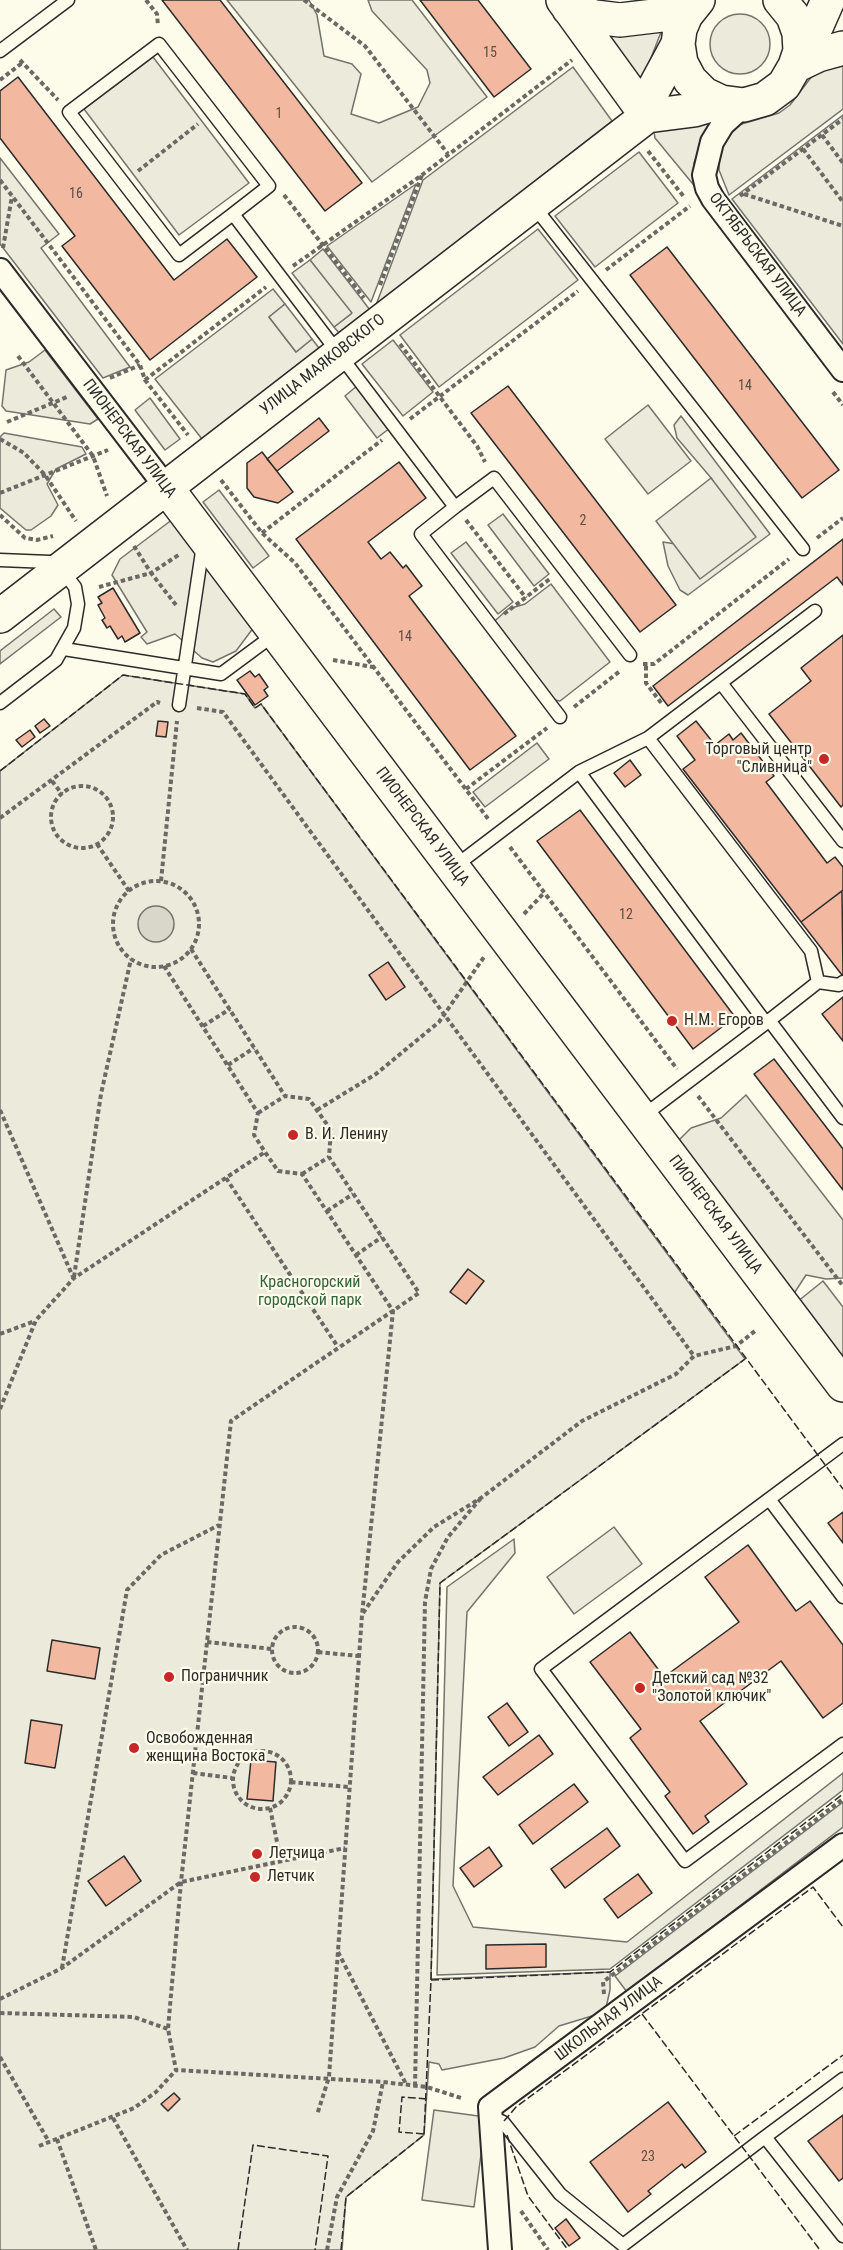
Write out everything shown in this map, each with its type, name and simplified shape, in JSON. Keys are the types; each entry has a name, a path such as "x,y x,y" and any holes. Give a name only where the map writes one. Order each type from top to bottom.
{"street":[{"path":"780,0 793,16 799,33 798,59"},
{"path":"647,116 765,99 784,85 818,25 828,0"},
{"path":"566,4 595,17 620,20 662,15 697,1"},
{"path":"647,116 651,94 678,44 686,15 697,1"},
{"path":"566,4 647,116"},
{"path":"678,44 681,63 690,80 704,94 733,103"},
{"path":"798,59 843,48"},
{"name":"ОКТЯБРЬСКАЯ УЛИЦА","path":"733,103 712,142 704,175 707,188 713,200 843,370"},
{"name":"УЛИЦА МАЯКОВСКОГО","path":"0,616 647,116"},
{"name":"ПИОНЕРСКАЯ УЛИЦА","path":"1,265 131,441 843,1385"},
{"name":"ШКОЛЬНАЯ УЛИЦА","path":"491,2117 490,2107 840,1853"},
{"path":"491,2117 500,2250"}],"lane":[{"path":"4,48 68,0"},
{"path":"159,44 269,186 178,255 69,111 159,44"},
{"path":"533,204 803,549"},
{"path":"233,214 456,507"},
{"path":"560,717 421,534 494,478 631,661"},
{"path":"179,705 204,538"},
{"path":"0,560 50,562 62,569 75,586 78,604 74,628 56,660 0,703"},
{"path":"453,868 579,772 648,738 815,611"},
{"path":"64,649 221,674 276,633"},
{"path":"721,683 843,841"},
{"path":"648,738 811,951 818,982"},
{"path":"579,772 843,1118"},
{"path":"641,1118 818,982 839,985 843,982"},
{"path":"843,1444 542,1669 685,1861 843,1744"},
{"path":"770,1499 843,1597"},
{"path":"491,2117 503,2122 560,2194 624,2245 843,2079"},
{"path":"765,2137 843,2236"},
{"path":"832,2222 843,2214"}],"path":[{"path":"146,0 157,14 159,44"},
{"path":"304,0 365,46 448,154"},
{"path":"4,48 69,111"},
{"path":"145,380 322,243 422,175 576,57"},
{"path":"0,80 22,63"},
{"path":"123,182 212,113"},
{"path":"732,202 843,119"},
{"path":"822,135 843,163"},
{"path":"803,149 843,202"},
{"path":"380,286 422,175"},
{"path":"0,180 140,365 145,380 190,438"},
{"path":"269,186 282,192 365,299"},
{"path":"743,194 843,226"},
{"path":"1,265 12,196"},
{"path":"262,533 690,206"},
{"path":"398,343 477,446 494,478"},
{"path":"18,356 93,456 108,501"},
{"path":"0,439 24,453 45,475 78,524 71,528"},
{"path":"0,492 131,441"},
{"path":"221,479 262,533 295,563 843,1286"},
{"path":"456,507 526,598"},
{"path":"0,515 25,538 37,540 58,534"},
{"path":"466,789 631,661 654,664 843,518"},
{"path":"99,587 151,573 204,538"},
{"path":"134,545 151,573 191,625"},
{"path":"490,625 563,569"},
{"path":"328,659 374,667"},
{"path":"646,664 646,683 674,719"},
{"path":"0,818 157,702 223,712 694,1356"},
{"path":"161,881 179,705"},
{"path":"52,781 62,794"},
{"path":"84,786 96,790 105,797 111,807 113,819 110,831 97,844 86,847 74,846 59,837 53,827 51,815 54,803 62,794 72,788 84,786"},
{"path":"97,844 129,891"},
{"path":"150,881 161,881 182,889 196,906 200,928 191,949 184,957 164,966 152,967 131,959 123,951 114,931 116,908 129,891 150,881"},
{"path":"191,949 285,1096"},
{"path":"74,1278 101,1094 131,959"},
{"path":"317,1110 376,1074 439,1022 467,985 480,961"},
{"path":"164,966 258,1113 254,1135 278,1171 302,1174 329,1157"},
{"path":"203,1026 230,1009"},
{"path":"228,1065 254,1048"},
{"path":"176,2070 168,2029 181,1882 231,1421 419,1293 329,1157 330,1130 309,1099 285,1096 258,1113"},
{"path":"0,1110 74,1278"},
{"path":"0,1409 36,1320 74,1278 265,1152"},
{"path":"302,1174 393,1311 362,1615 329,2078 317,2115"},
{"path":"226,1178 338,1347"},
{"path":"327,1211 353,1194"},
{"path":"356,1255 382,1237"},
{"path":"0,1334 36,1320"},
{"path":"362,1615 398,1562 434,1527 481,1498 582,1421 676,1374 694,1356 736,1346 755,1331"},
{"path":"415,2086 424,1602 431,1569 448,1537 481,1498"},
{"path":"62,1968 127,1590 161,1555 220,1525"},
{"path":"297,1628 313,1635 318,1652 310,1668 293,1673 278,1665 272,1649 280,1633 297,1628"},
{"path":"207,1642 272,1649"},
{"path":"318,1652 359,1656"},
{"path":"264,1751 284,1761 290,1771 291,1782 288,1794 280,1803 270,1808 259,1809 248,1806 239,1799 232,1778 235,1767 243,1758 252,1752 264,1751"},
{"path":"193,1773 232,1778"},
{"path":"291,1782 349,1787"},
{"path":"606,2021 603,1982 843,1799"},
{"path":"270,1808 281,1861"},
{"path":"0,1999 62,1968 181,1882 345,1848"},
{"path":"338,1951 406,2085"},
{"path":"0,2013 134,2017 168,2029"},
{"path":"0,2057 49,2142"},
{"path":"176,2070 383,2082 415,2086 461,2098"},
{"path":"39,2146 113,2118 156,2092 176,2070"},
{"path":"327,2250 337,2196 373,2131 383,2082"},
{"path":"113,2118 187,2250"},
{"path":"57,2139 96,2250"},
{"path":"497,2208 519,2207 548,2250"}],"green space":[{"path":"227,0 309,0 317,15 324,56 352,64 361,74 351,114 379,123 418,107 430,83 427,70 372,11 368,0 412,0 487,97 372,182"},
{"path":"734,14 746,14 757,19 765,27 770,44 768,56 757,69 746,74 734,74 723,69 715,61 710,50 710,38 715,27 723,19"},
{"path":"595,24 663,27 642,81"},
{"path":"153,57 249,183 179,235 84,109"},
{"path":"843,59 843,109 729,195 719,170 719,154 725,134 735,126 779,113 790,105 819,67"},
{"path":"573,67 612,121 376,305 423,180"},
{"path":"843,115 843,344 732,199"},
{"path":"708,120 709,124 694,163 697,189 655,138 654,132"},
{"path":"639,152 678,203 595,267 555,216"},
{"path":"0,158 59,234 41,248 130,367 103,378 0,244"},
{"path":"416,184 371,302 327,246"},
{"path":"538,229 578,280 439,387 400,335"},
{"path":"323,249 370,310 339,333 334,327 351,314 310,260"},
{"path":"273,289 285,304 269,317 296,352 312,339 319,348 202,439 155,379"},
{"path":"393,340 433,392 403,416 362,364"},
{"path":"45,350 98,419 90,424 6,411 2,406 6,370 29,362"},
{"path":"648,405 691,461 648,494 605,439"},
{"path":"681,416 770,534 688,595 680,590 668,566 663,542 714,550 720,505 712,479 677,438 674,425"},
{"path":"4,433 82,447 86,454 56,469 47,484 58,505 51,516 31,530 26,530 0,508 0,437"},
{"path":"173,519 254,627 236,651 213,662 202,658 175,634 147,644 141,637 147,632 112,575 120,559"},
{"path":"551,584 610,662 560,701 539,697 487,628 508,609 525,604"},
{"path":"54,609 61,617 0,664 0,651"},
{"name":"Красногорский городской парк","path":"123,675 245,694 255,708 261,704 745,1359 440,1583 431,1979 610,1972 610,1990 605,2012 559,2026 535,2047 504,2058 442,2070 439,2064 429,2062 424,2135 346,2197 342,2250 0,2250 0,771"},
{"path":"746,1095 843,1220 843,1278 826,1279 806,1275 793,1295 677,1142 691,1128 721,1118"},
{"path":"614,1527 642,1564 574,1614 547,1577"},
{"path":"514,1539 515,1553 467,1612 453,1886 473,1927 627,1942 843,1773 843,1790 610,1969 437,1975 447,1587"}],"shaded area":[{"path":"310,260 352,313 334,327 292,273"},
{"path":"285,304 312,339 296,352 269,317"},
{"path":"358,385 390,428 377,438 345,396"},
{"path":"150,398 180,439 165,450 135,410"},
{"path":"711,478 756,537 700,579 656,521"},
{"path":"219,490 269,556 253,568 203,502"},
{"path":"503,514 549,574 534,586 488,525"},
{"path":"466,542 513,602 498,614 451,553"},
{"path":"537,743 549,759 485,807 473,792"},
{"path":"156,906 168,912 174,924 168,936 156,942 144,936 138,924 144,912"},
{"path":"823,1281 843,1307 843,1362 797,1302"},
{"path":"843,1802 843,1827 627,1992 615,1976"},
{"path":"434,2110 486,2117 474,2207 422,2200"}],"building":[{"path":"162,0 220,0 362,183 325,211"},
{"path":"420,0 478,0 531,69 494,97"},
{"path":"18,77 174,280 227,239 257,277 150,360 62,246 75,236 0,138 0,91"},
{"path":"667,247 839,470 802,498 630,275"},
{"path":"508,386 676,605 640,632 471,413"},
{"path":"319,418 329,431 277,471 267,459"},
{"path":"262,452 293,492 278,503 254,497 247,488 247,463"},
{"path":"399,462 426,498 368,542 381,559 390,552 403,568 406,565 422,586 409,596 516,736 470,770 296,539"},
{"path":"843,539 843,585 837,577 668,706 653,686"},
{"path":"113,588 140,633 125,642 122,636 118,639 110,626 107,628 98,605 102,603 98,597"},
{"name":"Торговый центр \"Сливница\"","path":"843,635 843,805 841,807 769,714 811,681 801,668"},
{"path":"250,671 255,677 259,674 268,687 264,690 268,696 255,705 237,680"},
{"path":"44,719 50,726 40,733 35,726"},
{"path":"158,721 168,722 166,737 156,736"},
{"path":"696,721 715,745 729,734 733,740 741,733 774,776 766,782 827,863 835,857 843,867 843,890 801,922 683,769 695,760 677,736"},
{"path":"30,730 35,737 22,747 16,740"},
{"path":"630,760 641,775 625,787 614,773"},
{"path":"580,810 735,1017 693,1049 537,841"},
{"path":"842,891 843,974 842,975 801,922"},
{"path":"388,962 405,987 386,1000 369,975"},
{"path":"843,997 843,1041 822,1014"},
{"path":"774,1059 843,1149 843,1190 754,1074"},
{"path":"468,1269 484,1281 466,1304 450,1292"},
{"path":"843,1512 843,1543 828,1523"},
{"path":"748,1545 796,1611 810,1601 843,1645 843,1703 823,1718 781,1661 700,1721 747,1784 705,1816 709,1822 693,1834 665,1796 670,1792 630,1738 641,1729 590,1662 630,1632 664,1677 739,1622 705,1577"},
{"path":"52,1640 100,1648 95,1679 47,1671"},
{"path":"507,1703 528,1732 509,1746 488,1717"},
{"path":"31,1720 62,1725 55,1768 25,1763"},
{"path":"539,1735 553,1754 498,1795 483,1777"},
{"path":"251,1760 276,1762 273,1801 247,1799"},
{"path":"574,1784 588,1802 533,1844 519,1825"},
{"path":"607,1828 620,1846 565,1888 551,1869"},
{"path":"489,1847 502,1866 474,1887 460,1868"},
{"path":"124,1856 141,1881 106,1906 88,1881"},
{"path":"638,1874 652,1893 618,1918 604,1899"},
{"path":"546,1944 546,1967 486,1969 486,1945"},
{"path":"174,2093 180,2099 168,2111 161,2104"},
{"path":"668,2102 706,2152 685,2168 682,2164 648,2191 651,2194 628,2212 590,2162"},
{"path":"843,2115 843,2178 839,2181 808,2141"},
{"path":"566,2219 580,2238 569,2246 555,2228"}],"fence":[{"path":"0,771 123,675 245,694 255,708 261,704 843,1489"},
{"path":"341,2250 346,2197 424,2135 431,1980 440,1583 745,1359"},
{"path":"431,1980 610,1972 843,1794"},
{"path":"504,2121 516,2107 813,1887 843,1927"},
{"path":"642,2014 820,2250"},
{"path":"734,2136 843,2055"},
{"path":"424,2134 399,2132 402,2097 427,2099"},
{"path":"507,2135 528,2196 568,2250"},
{"path":"238,2250 253,2145 328,2156 315,2250"}],"place":[{"name":"Торговый центр \"Сливница\"","path":"824,759"},
{"name":"Н.М. Егоров","path":"672,1021"},
{"name":"В. И. Ленину","path":"293,1135"},
{"name":"Пограничник","path":"169,1677"},
{"name":"Детский сад №32 \"Золотой ключик\"","path":"640,1688"},
{"name":"Освобожденная женщина Востока","path":"134,1748"},
{"name":"Летчица","path":"257,1854"},
{"name":"Летчик","path":"255,1877"}]}
